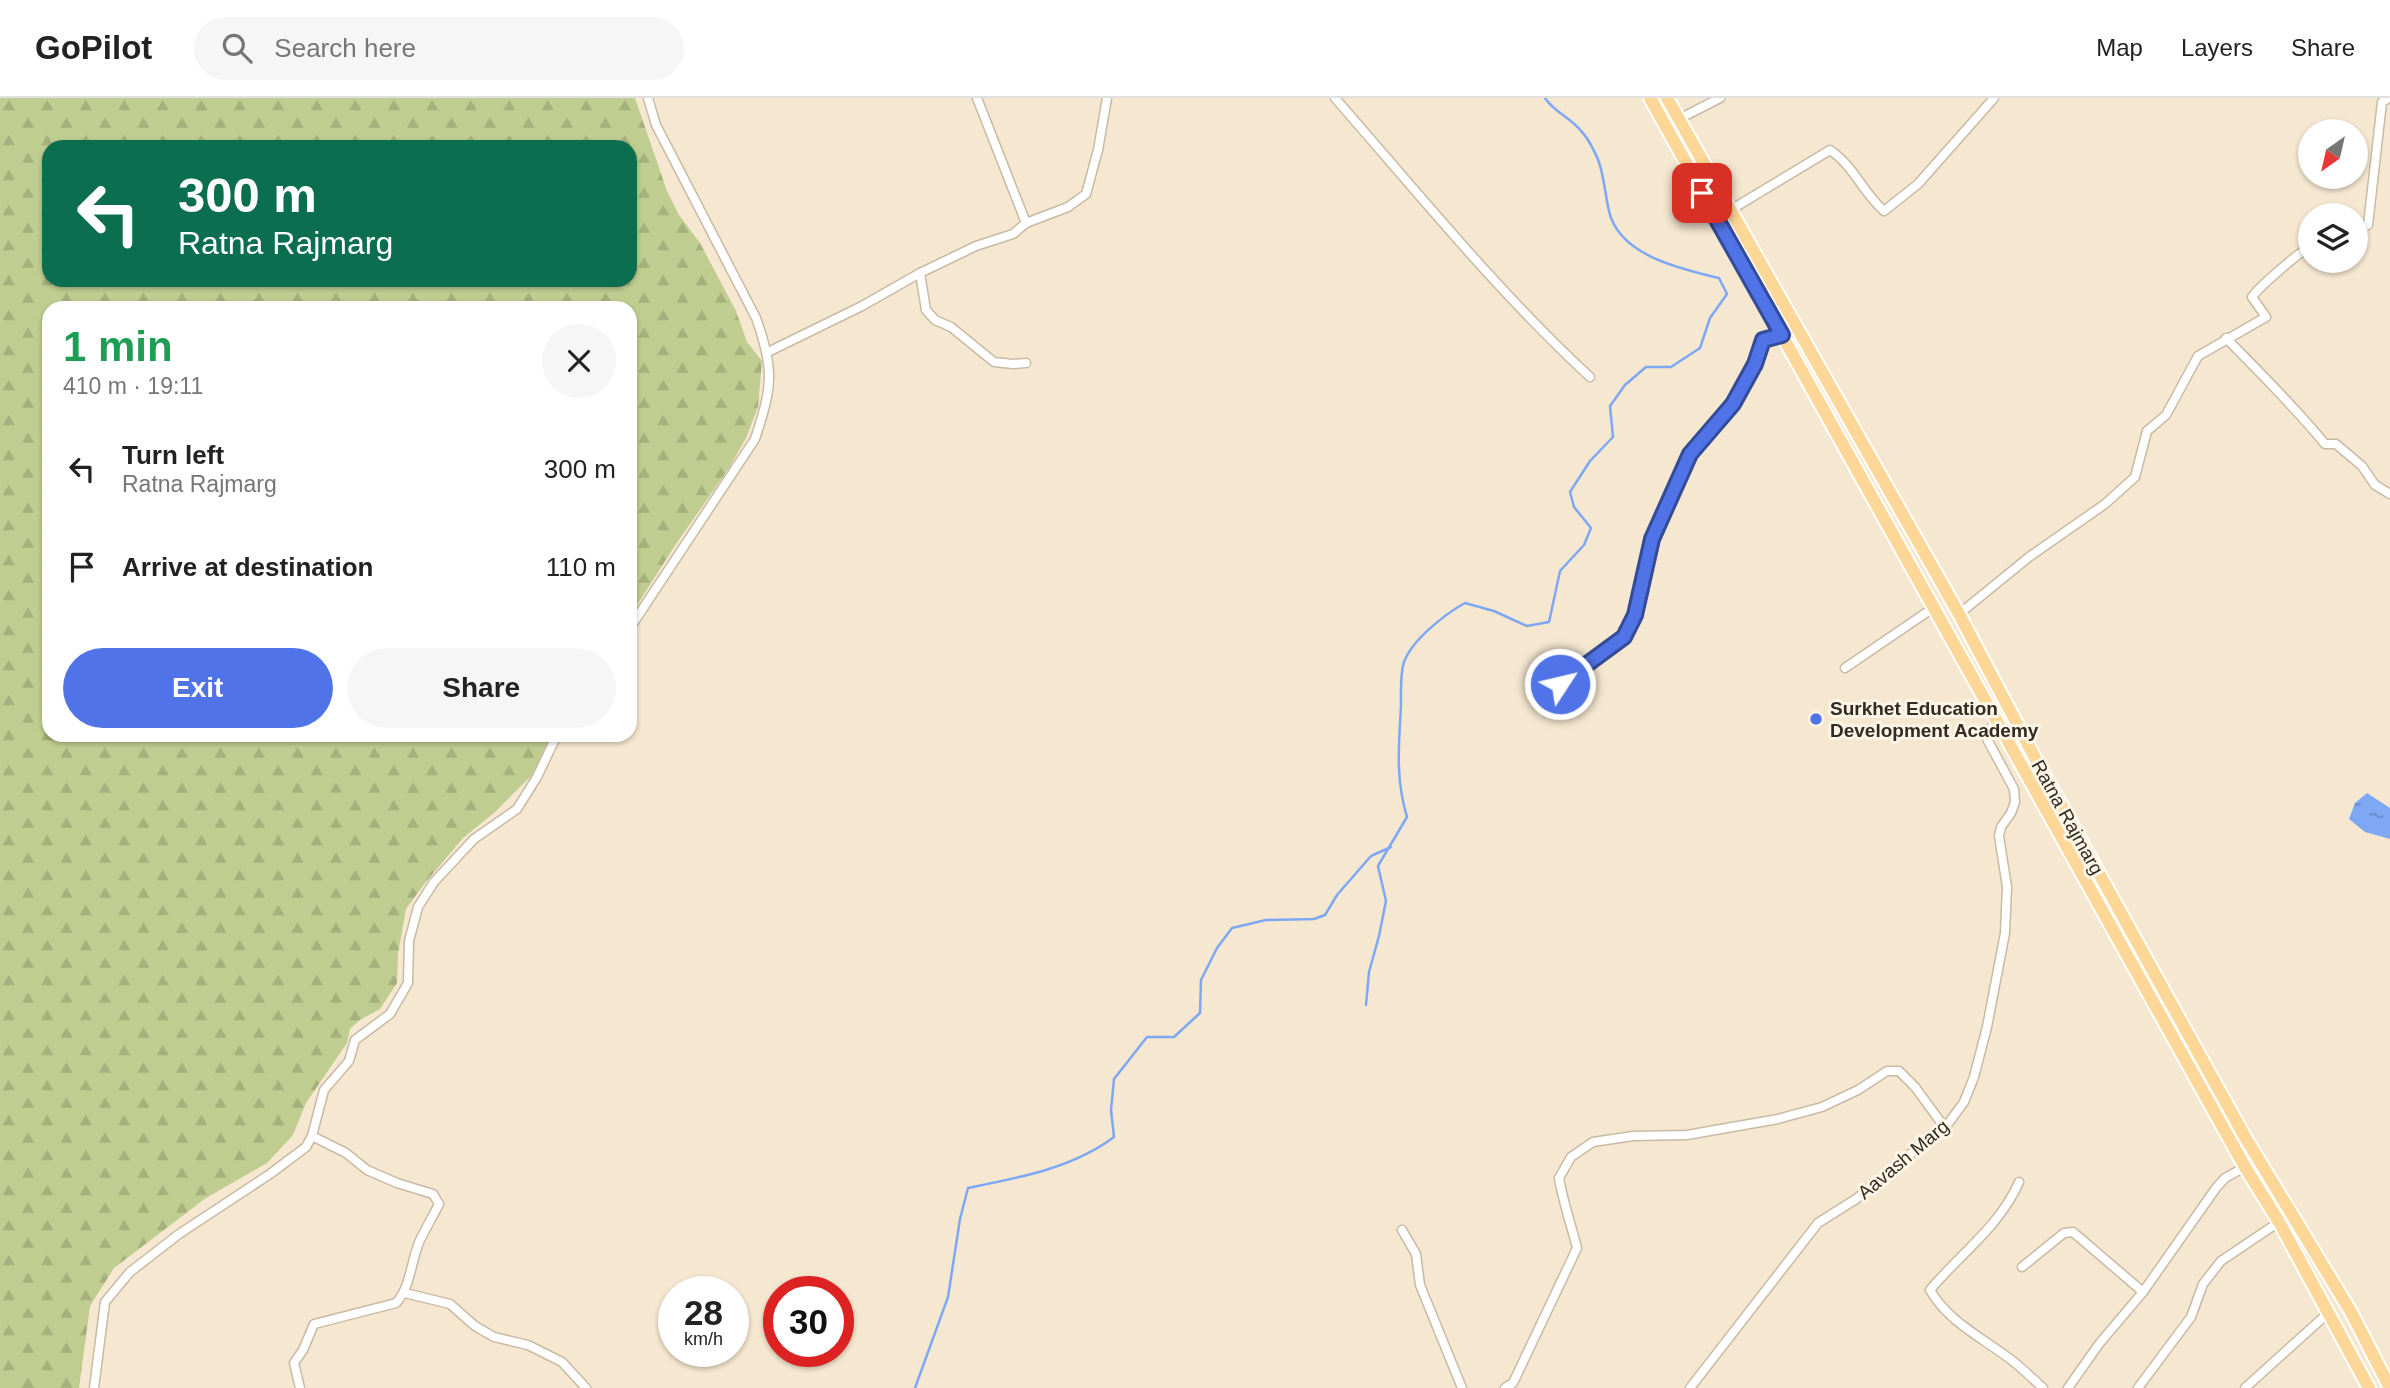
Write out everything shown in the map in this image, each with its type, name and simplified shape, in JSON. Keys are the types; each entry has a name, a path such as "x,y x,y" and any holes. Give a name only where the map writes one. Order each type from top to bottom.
{"main road":[{"name":"Ratna Rajmarg","path":"1650,98 1995,722 2369,1388"},
{"name":"Ratna Rajmarg","path":"1667,98 1959,614 2034,756 2225,1101 2351,1312 2390,1388"}],"street":[{"path":"637,617 755,439 766,406 770,381 768,352 756,318 656,125 648,98"},
{"path":"977,98 1026,223"},
{"path":"768,352 976,246 1013,234 1026,223 1068,207 1086,194 1098,150 1107,98"},
{"path":"1335,98 1465,250 1590,377"},
{"path":"1679,119 1720,98"},
{"path":"1729,211 1830,150 1843,160 1884,211 1918,184 1994,98"},
{"path":"2368,225 2382,102 2389,98"},
{"path":"1959,614 2029,557 2105,504 2135,477 2147,431 2166,415 2198,356 2266,317 2252,297 2259,287 2298,255"},
{"path":"920,274 926,310 935,320 951,327 994,362 1013,365 1026,363"},
{"path":"1560,684 1624,637 1635,615 1652,539 1690,454 1733,404 1755,364 1763,340 1782,335"},
{"path":"2227,338 2272,387 2295,407 2326,444 2336,444 2362,466 2375,485 2390,494"},
{"path":"1845,668 1933,608"},
{"name":"Aavash Marg","path":"1690,1388 1818,1223 1856,1199 1945,1128 1964,1102 1974,1077 2005,933 2007,887 1999,836 2015,802 2014,789 1987,739 1995,722"},
{"path":"94,1388 105,1302 130,1272 179,1234 306,1147 312,1136 324,1090 349,1061 355,1040 390,1014 408,983 409,941 418,907 434,882 474,838 517,808 537,777 554,742"},
{"path":"1505,1388 1513,1383 1577,1248 1572,1225 1563,1206 1559,1178 1571,1157 1592,1142 1633,1136 1687,1135 1778,1119 1822,1108 1858,1090 1887,1071 1899,1071 1915,1087 1945,1128"},
{"path":"300,1388 294,1363 314,1324 396,1303 405,1293 420,1240 439,1204 433,1194 367,1170 346,1153 312,1136"},
{"path":"2068,1388 2099,1343 2143,1292 2216,1188 2225,1178 2245,1167"},
{"path":"2019,1182 2011,1200 1996,1219 1930,1290 1937,1303 1949,1314 2015,1363 2043,1388"},
{"path":"2138,1388 2191,1317 2203,1284 2221,1261 2278,1222"},
{"path":"1402,1230 1416,1254 1419,1285 1462,1388"},
{"path":"2022,1267 2064,1233 2073,1232 2143,1292"},
{"path":"405,1293 450,1304 475,1326 494,1337 528,1345 562,1362 586,1388"},
{"path":"2245,1388 2327,1314"}],"green space":[{"path":"0,98 635,98 667,191 679,215 700,243 736,311 747,342 762,361 758,407 746,438 729,468 637,605 637,301 42,301 42,742 548,742 532,775 495,812 463,838 406,909 398,954 397,983 380,1009 350,1029 347,1043 306,1103 293,1135 267,1163 206,1198 114,1268 90,1306 79,1388 0,1388"}],"water":[{"path":"2367,793 2390,808 2390,839 2365,832 2349,819 2355,803"}],"waterway":[{"path":"1366,1005 1369,972 1386,901 1378,866 1407,817 1399,761 1401,677 1408,654 1430,628 1465,603 1494,611 1527,626 1549,622 1560,571 1584,545 1591,528 1574,507 1570,492 1590,461 1613,437 1610,406 1625,385 1646,367 1671,367 1700,348 1710,318 1727,294 1719,278 1654,258 1625,239 1615,226 1609,211 1602,171 1591,144 1577,126 1545,98"},
{"path":"915,1388 948,1297 960,1219 968,1188 1025,1176 1063,1164 1081,1157 1114,1137 1111,1110 1114,1079 1147,1037 1174,1037 1200,1013 1201,980 1217,948 1232,928 1266,920 1314,919 1325,915 1337,895 1371,856 1391,847"}],"place":[{"name":"Surkhet Education Development Academy","path":"1816,719"}],"route":[{"path":"1560,684 1624,637 1635,615 1652,539 1690,454 1733,404 1755,364 1763,340 1782,335 1702,193"}]}
